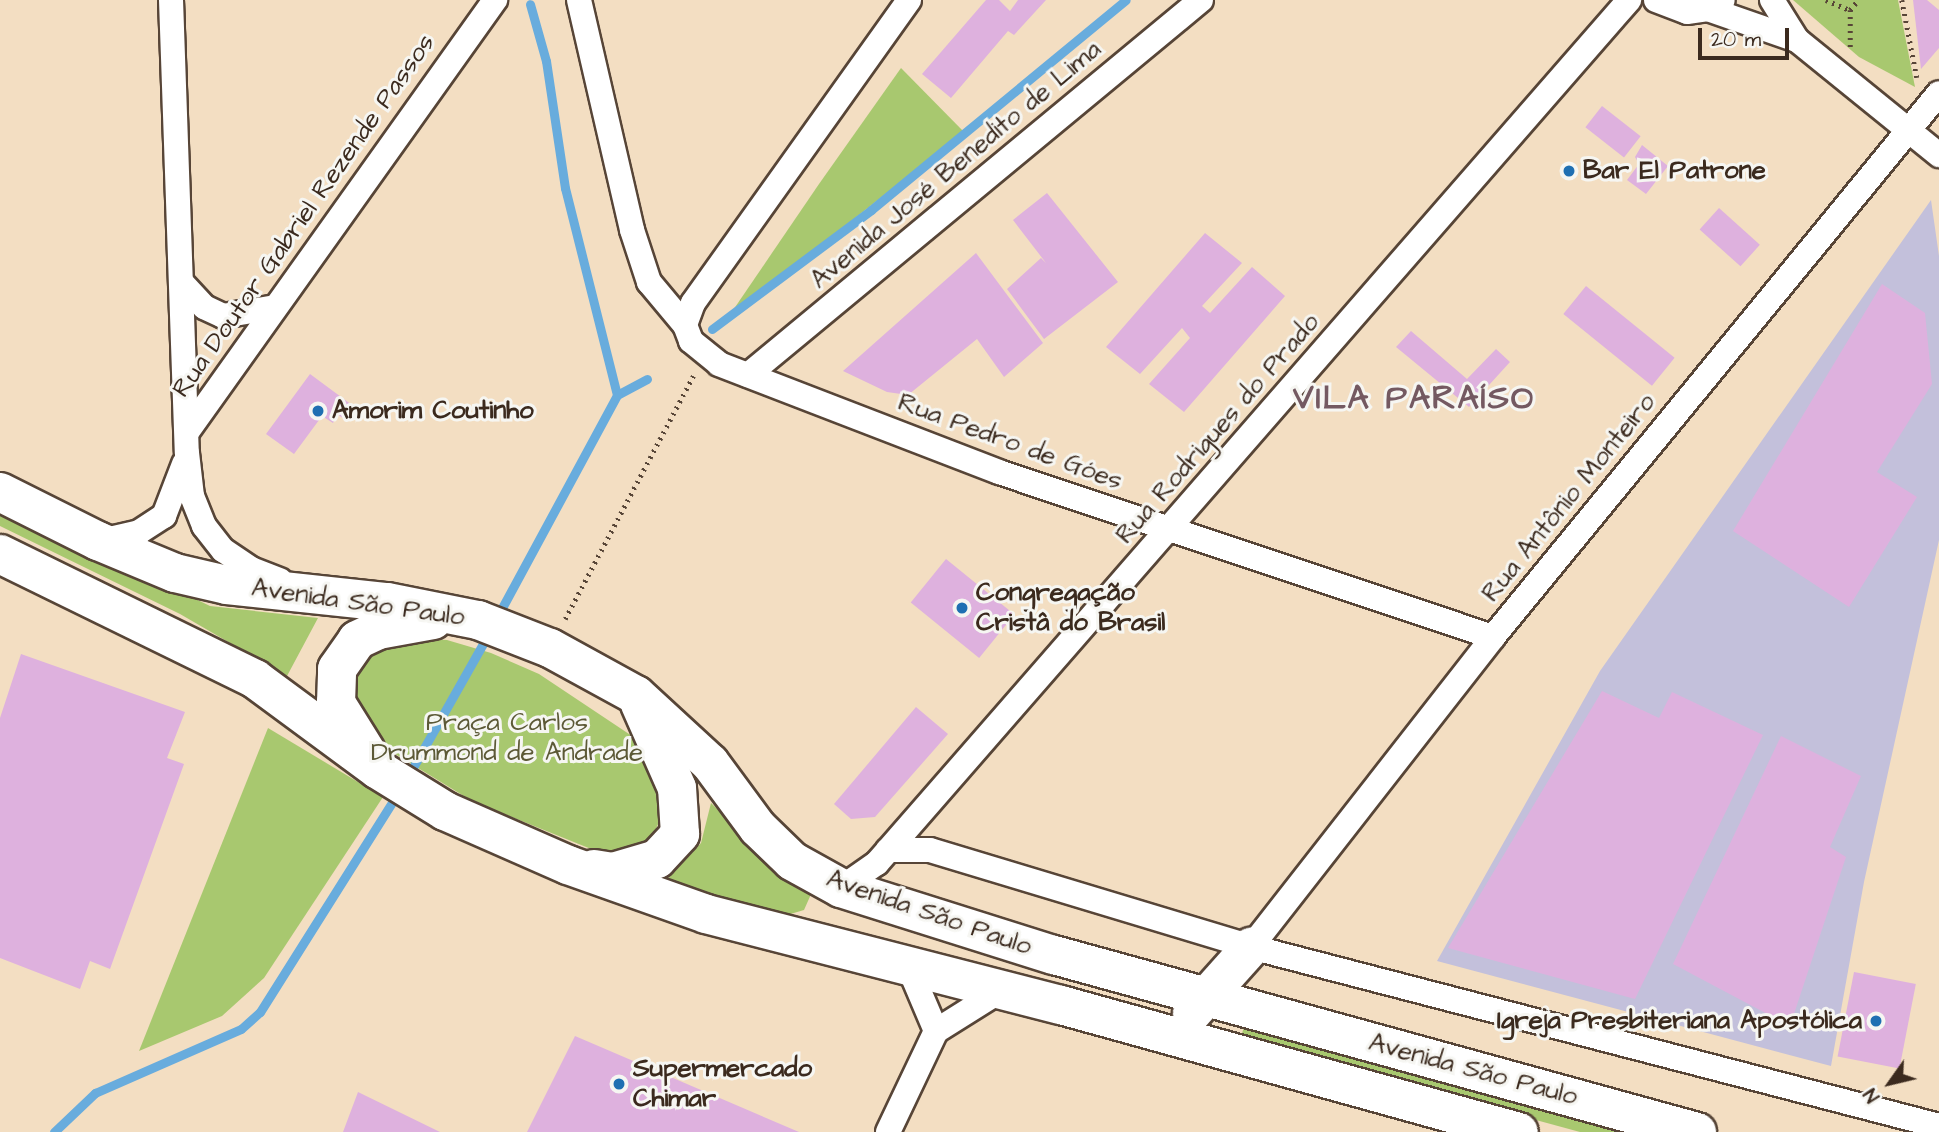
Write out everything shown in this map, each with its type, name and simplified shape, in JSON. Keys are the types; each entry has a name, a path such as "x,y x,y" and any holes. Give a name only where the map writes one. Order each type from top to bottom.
{"main road":[{"name":"Avenida São Paulo","path":"0,492 98,541 175,573 227,585 387,602 463,618 550,648 636,695 710,763 758,828 792,861 841,888 1054,956 1697,1132"},
{"name":"Avenida São Paulo","path":"0,554 255,680 377,769 446,811 568,865 706,914 1003,989 1519,1132"},
{"path":"377,769 336,703 337,669 357,640 378,630 463,618"},
{"path":"568,865 613,872 657,859 680,834 677,788 636,695"},
{"path":"1061,1005 1111,999 1176,1017 1199,1009 1251,947"}],"street":[{"path":"171,0 187,443 197,511 212,538 251,569 320,595"},
{"name":"Rua Doutor Gabriel Rezende Passos","path":"187,443 275,307 495,0"},
{"name":"Rua Pedro de Góes","path":"579,0 636,243 649,282 685,325 691,341 705,354 748,375 999,472 1493,637"},
{"path":"685,325 692,303 909,0"},
{"name":"Avenida José Benedito de Lima","path":"748,375 1201,0"},
{"name":"Rua Rodrigues do Prado","path":"841,888 864,875 888,850 1629,0"},
{"path":"1656,0 1687,12 1716,4 1797,40 1939,155"},
{"path":"1772,0 1797,40"},
{"name":"Rua Antônio Monteiro","path":"1251,947 1493,637 1932,103"},
{"path":"182,283 204,307 223,316 275,307"},
{"path":"98,541 139,532 164,516 187,443"},
{"name":"Avenida São Paulo","path":"888,850 930,850 1251,947 1939,1126"},
{"path":"908,965 936,1031"},
{"path":"888,1132 936,1031 1003,989"}],"path":[{"path":"1826,0 1850,10 1858,0"},
{"path":"1902,0 1932,103"},
{"path":"550,648 705,354"}],"shaded area":[{"path":"1931,200 1939,256 1939,540 1864,882 1831,1066 1437,961 1600,671"}],"green space":[{"path":"1793,0 1898,0 1915,87 1859,57"},
{"path":"901,68 964,132 727,319 819,184"},
{"path":"0,504 210,606 318,618 287,676 180,614 0,526"},
{"name":"Praça Carlos Drummond de Andrade","path":"408,638 447,640 491,653 539,674 635,738 665,809 654,833 635,850 606,855 472,801 387,749 366,727 352,702 357,674 377,648"},
{"path":"268,728 383,797 264,978 222,1016 139,1051"},
{"path":"711,803 787,877 812,892 804,910 787,915 661,886 701,843"},
{"path":"1244,1027 1643,1132 1580,1132 1240,1040"}],"building":[{"path":"986,0 999,0 1010,11 1018,0 1046,0 1014,35 1008,31 951,98 922,74"},
{"path":"1913,0 1927,0 1939,10 1939,48 1921,69"},
{"path":"1602,106 1641,136 1624,157 1585,127"},
{"path":"1642,145 1668,166 1646,194 1627,180 1639,164 1635,157"},
{"path":"1047,193 1118,282 1044,339 1007,289 1041,258 1046,263 1013,220"},
{"path":"1719,208 1760,245 1740,266 1700,230"},
{"path":"1205,233 1242,263 1202,306 1210,313 1252,267 1285,296 1184,412 1149,384 1190,338 1182,328 1140,374 1106,347"},
{"path":"976,253 1043,343 1004,377 977,339 908,395 887,392 843,371"},
{"path":"1882,284 1925,313 1932,384 1877,472 1917,497 1849,607 1733,531"},
{"path":"1586,286 1675,358 1652,386 1563,314"},
{"path":"1411,331 1467,379 1496,349 1510,362 1469,407 1396,347"},
{"name":"Amorim Coutinho","path":"310,374 356,408 347,421 337,414 333,423 322,416 294,454 266,434"},
{"name":"Congregação Cristâ do Brasil","path":"946,559 1014,614 979,658 911,603"},
{"path":"21,654 185,712 167,758 184,764 110,969 90,961 80,989 0,958 0,718"},
{"path":"1602,691 1659,718 1672,692 1763,735 1635,999 1448,948"},
{"path":"916,707 948,734 875,817 851,819 834,804"},
{"path":"1781,736 1861,776 1830,847 1846,857 1790,1026 1673,964"},
{"name":"Igreja Presbiteriana Apostólica","path":"1854,972 1916,984 1899,1068 1838,1056"},
{"name":"Supermercado Chimar","path":"575,1036 799,1132 527,1132"},
{"path":"358,1092 440,1132 343,1132"}],"waterway":[{"path":"712,329 871,210 1126,0"},
{"path":"496,619 617,395 565,188 546,61 530,4"},
{"path":"617,395 647,379"},
{"path":"407,778 488,635"},
{"path":"54,1132 95,1093 241,1029 260,1012 398,793"}],"place":[{"name":"Bar El Patrone","path":"1569,171"},
{"name":"Amorim Coutinho","path":"318,411"},
{"name":"Congregação Cristâ do Brasil","path":"962,608"},
{"name":"Igreja Presbiteriana Apostólica","path":"1876,1021"},
{"name":"Supermercado Chimar","path":"619,1084"}],"district":[{"name":"VILA PARAÍSO","path":"1414,399"}]}
